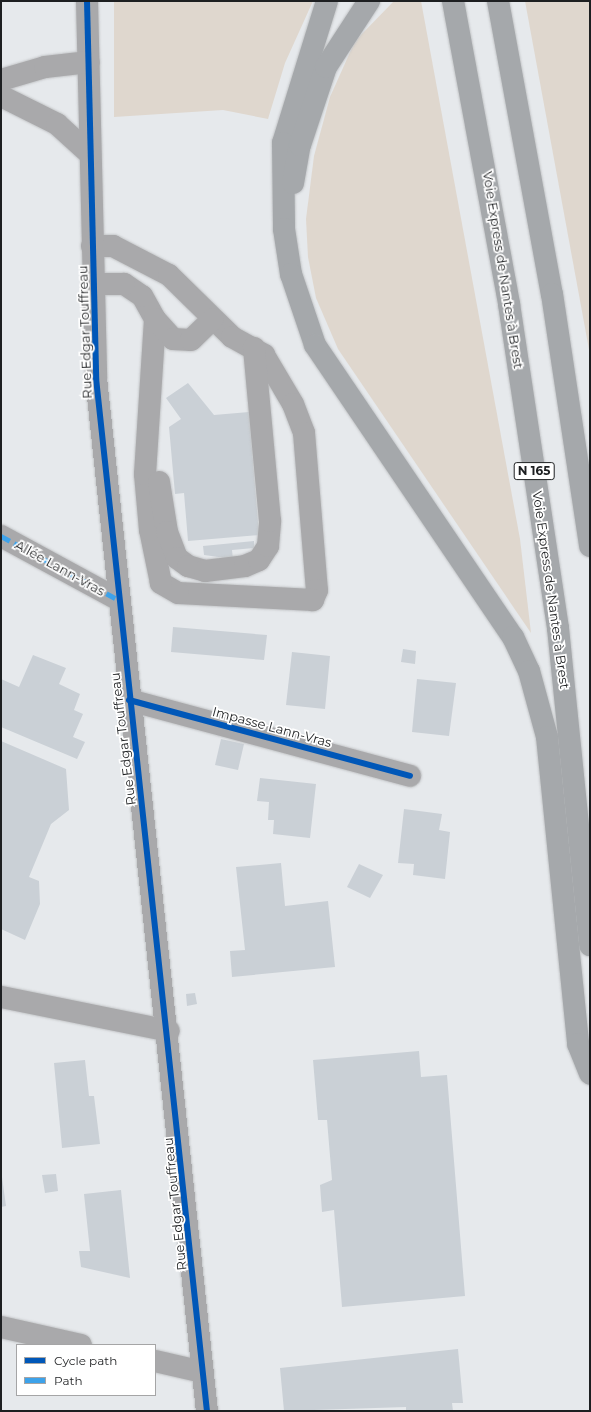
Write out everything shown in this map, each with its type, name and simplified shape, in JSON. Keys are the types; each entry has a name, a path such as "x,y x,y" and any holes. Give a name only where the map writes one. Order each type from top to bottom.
{"highway":[{"path":"327,1 283,142 284,229 291,274 315,345 509,631 529,671 548,737 578,1044 590,1074"},
{"path":"284,229 300,145 326,67 369,1"},
{"name":"Voie Express de Nantes à Brest","path":"453,1 509,304 557,620 590,945"},
{"path":"498,1 547,264 590,546"}],"street":[{"name":"Rue Edgar Touffreau","path":"87,1 96,378 129,700 169,1031 207,1411"},
{"path":"1,80 45,67 89,62"},
{"path":"1,96 57,124 90,154"},
{"path":"92,246 113,246 169,275 232,338 264,354 293,404 304,434 317,590 313,600 178,593 161,583 150,530 145,474 155,319"},
{"path":"94,284 124,284 142,296 155,319 173,339 191,340 213,319"},
{"path":"152,383 158,474 167,532 178,558 188,566 205,571 245,566 259,560 268,546 270,521 254,348"},
{"name":"Allée Lann-Vras","path":"1,536 119,600"},
{"name":"Impasse Lann-Vras","path":"129,700 410,776"},
{"path":"1,997 169,1031"},
{"path":"1,1327 77,1344"},
{"path":"156,1361 203,1372"}],"shaded area":[{"path":"114,1 313,1 285,63 268,119 223,110 114,117"},
{"path":"394,1 421,1 520,539 531,633 338,349 316,298 308,257 306,219 314,156 330,97 355,41"},
{"path":"525,1 590,1 590,355"}],"building":[{"path":"188,383 214,415 249,412 259,535 188,541 184,493 175,494 169,427 181,419 166,398"},
{"path":"254,541 254,548 232,550 233,559 204,555 203,546"},
{"path":"173,627 267,635 264,660 171,652"},
{"path":"403,649 416,651 415,664 401,662"},
{"path":"292,652 330,656 325,709 286,705"},
{"path":"33,655 66,668 59,684 80,694 74,710 83,714 73,737 85,742 77,759 1,727 1,679 19,687"},
{"path":"417,679 456,683 449,736 412,732"},
{"path":"221,739 244,744 238,770 215,765"},
{"path":"1,741 66,769 69,810 51,824 29,877 39,881 40,904 25,940 1,929"},
{"path":"260,778 316,784 310,838 273,834 274,820 268,820 269,802 257,801"},
{"path":"404,809 442,814 439,830 450,832 445,879 413,875 414,864 398,863"},
{"path":"281,863 285,906 328,901 335,967 232,977 230,951 245,950 236,867"},
{"path":"359,864 383,875 370,898 347,887"},
{"path":"195,993 197,1004 187,1006 186,994"},
{"path":"419,1051 421,1077 447,1075 465,1296 342,1307 334,1210 322,1212 320,1185 332,1180 327,1120 318,1120 313,1060"},
{"path":"85,1060 89,1096 94,1096 100,1144 62,1148 54,1063"},
{"path":"1,1170 6,1206 1,1207"},
{"path":"56,1174 58,1191 45,1193 42,1175"},
{"path":"121,1190 130,1278 81,1267 79,1251 90,1251 84,1194"},
{"path":"458,1349 463,1403 452,1403 453,1411 406,1411 406,1407 284,1411 280,1368"}],"marked path":[{"path":"1,536 119,600"}],"cycle path":[{"path":"87,1 96,378 207,1411"},
{"path":"129,700 410,776"}]}
